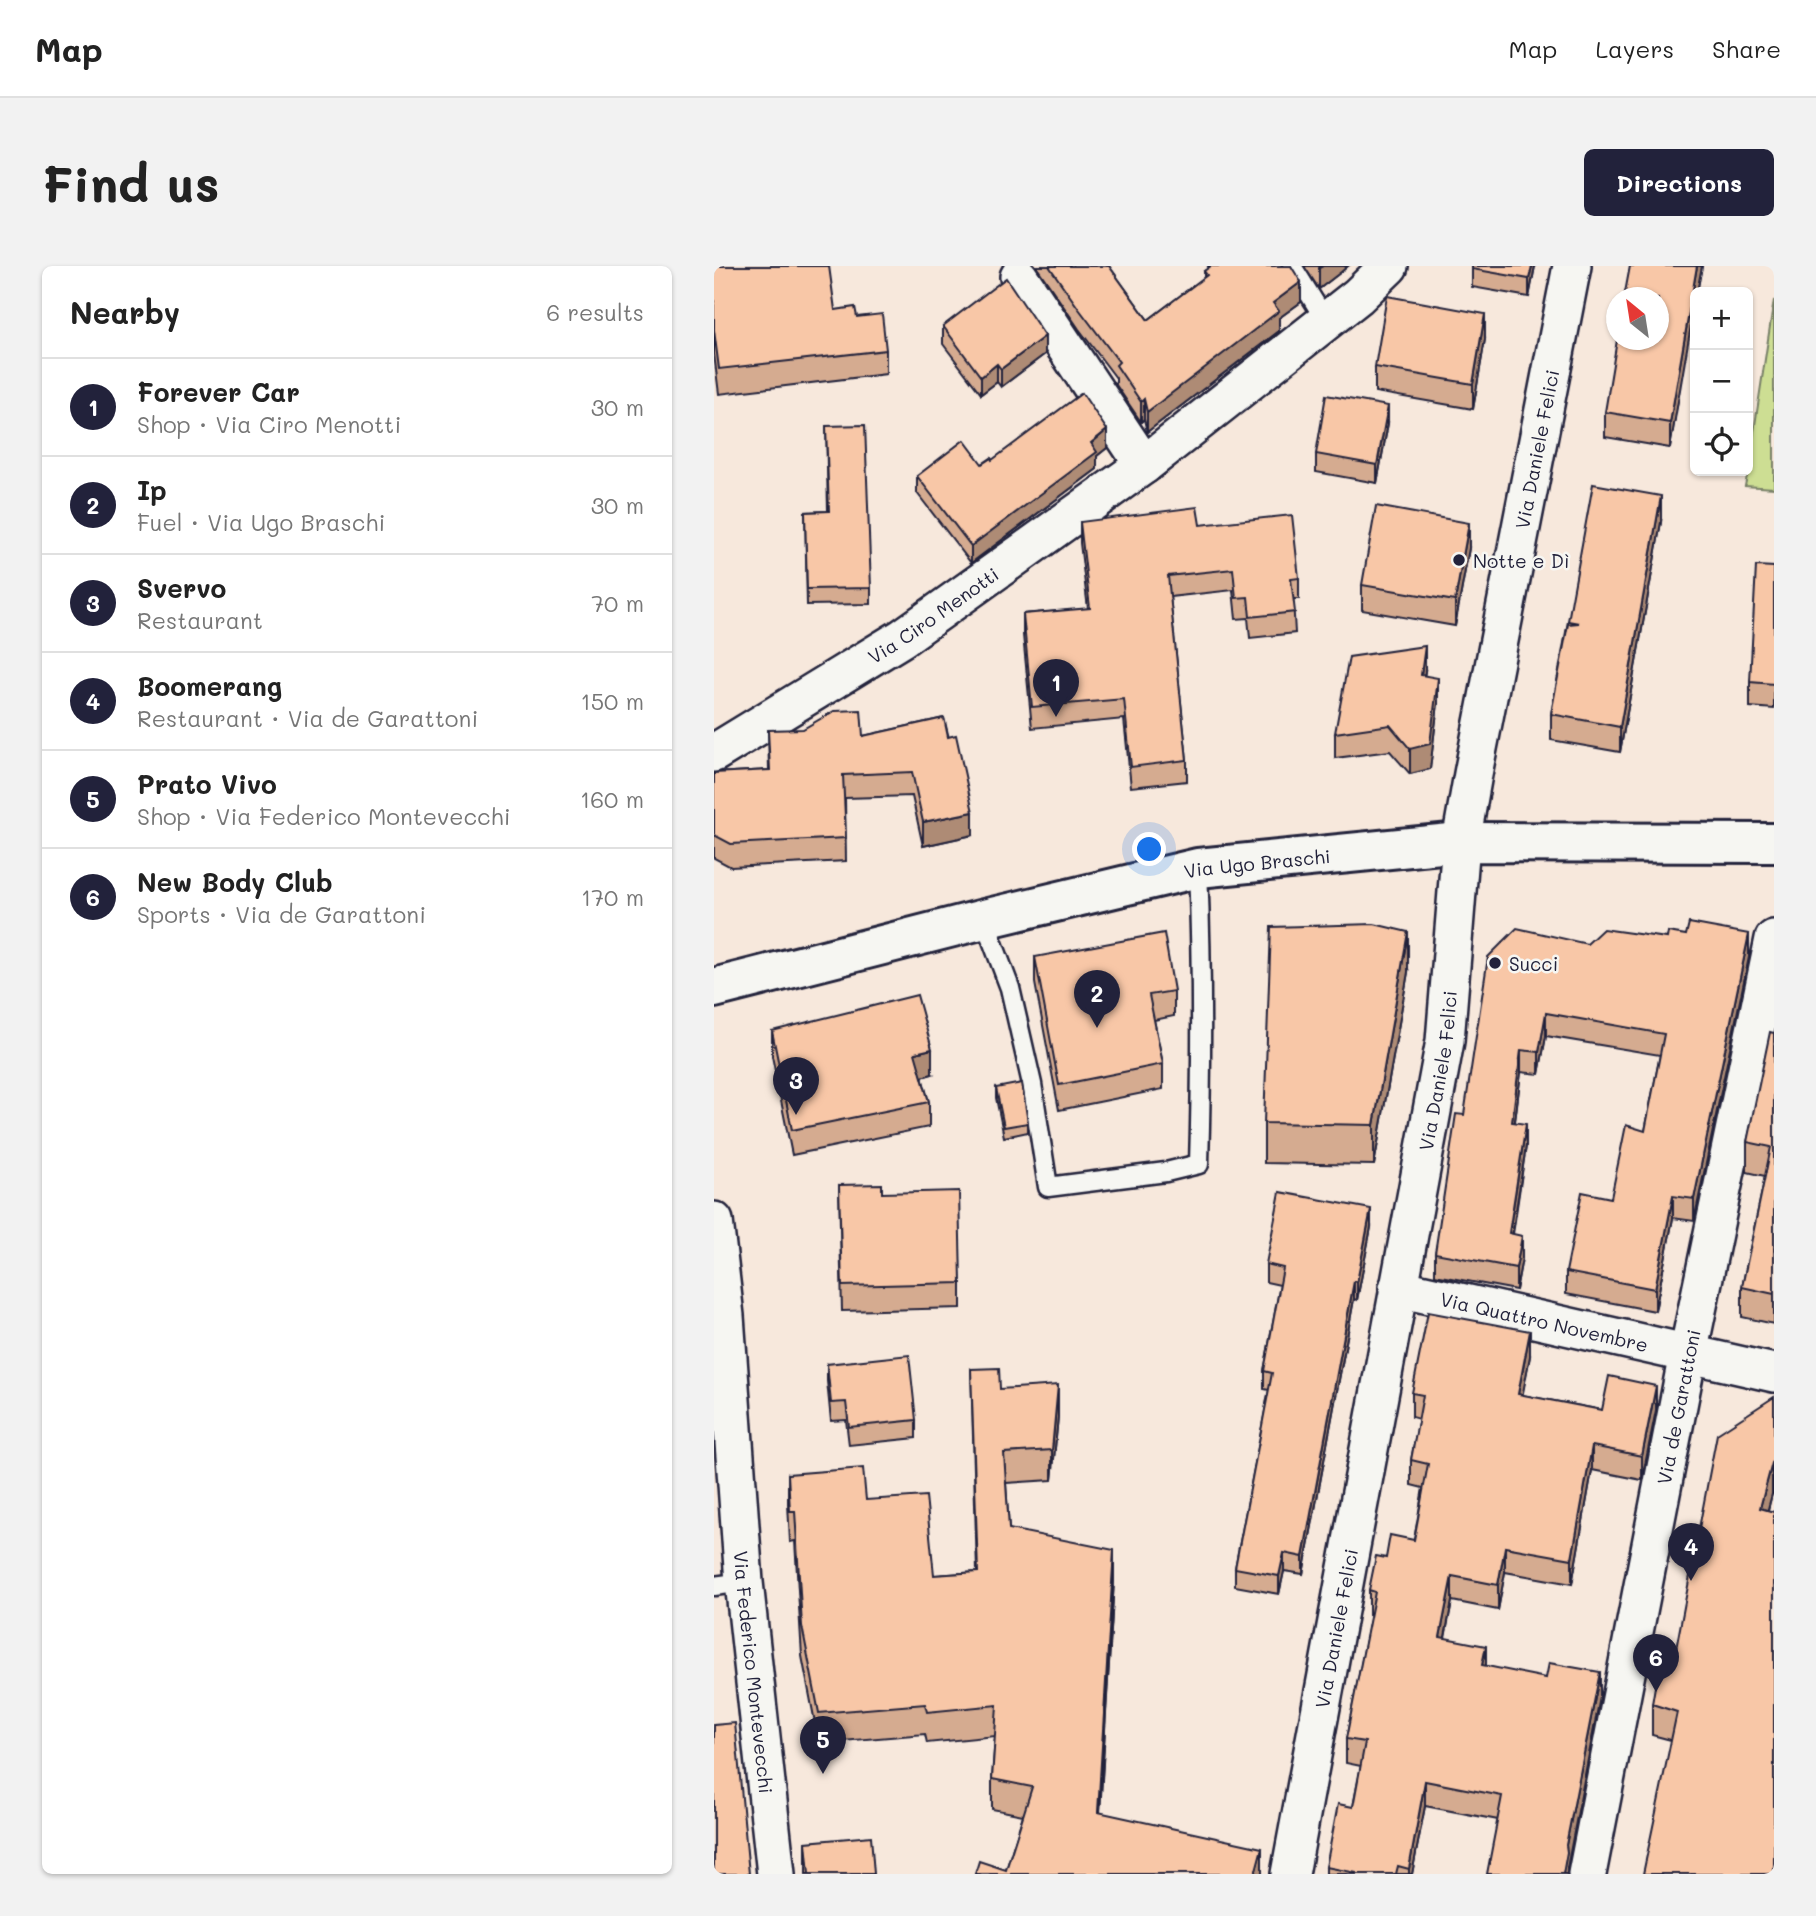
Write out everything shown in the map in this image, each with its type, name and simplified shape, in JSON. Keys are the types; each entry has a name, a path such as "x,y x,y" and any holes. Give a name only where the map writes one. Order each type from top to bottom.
{"main road":[{"name":"Via Ugo Braschi","path":"714,988 1198,868 1461,842 1774,844"}],"street":[{"name":"Via Ciro Menotti","path":"714,753 902,638 1144,465 1358,296 1389,266"},
{"name":"Via Daniele Felici","path":"1290,1874 1445,1041 1461,842 1573,266"},
{"path":"1019,277 1144,465"},
{"name":"Via de Garattoni","path":"1587,1874 1688,1354 1774,939"},
{"name":"Via Federico Montevecchi","path":"714,1221 729,1584 776,1874"},
{"name":"Via Quattro Novembre","path":"1398,1288 1774,1373"}],"lane":[{"path":"1292,266 1326,321"},
{"path":"984,919 1010,988 1032,1084 1048,1187 1166,1172 1199,1164 1201,942 1198,868"}],"green space":[{"path":"1774,300 1774,488 1745,486 1747,476 1753,476 1753,438"}],"building":[{"path":"714,266 829,266 835,310 855,307 857,317 882,314 886,350 719,369 714,330"},
{"path":"1049,266 1109,266 1148,320 1207,275 1204,271 1211,266 1291,266 1301,282 1273,303 1279,311 1147,412 1144,399 1141,402 1116,365 1119,362"},
{"path":"1472,266 1532,266 1529,279 1472,269"},
{"path":"1630,266 1697,266 1693,287 1690,287 1690,307 1670,423 1605,412 1615,350 1669,350 1669,287 1626,287"},
{"path":"1006,278 1045,336 1001,369 997,364 981,377 943,326"},
{"path":"1387,296 1485,314 1473,384 1375,367"},
{"path":"1082,393 1107,430 1091,443 1097,452 971,546 917,476 964,440 982,464 991,458 992,460"},
{"path":"1326,395 1388,406 1377,465 1316,454"},
{"path":"865,425 871,588 807,589 805,512 829,511 826,426"},
{"path":"1593,484 1661,496 1620,727 1551,714 1568,624 1579,623 1568,621"},
{"path":"1376,506 1469,523 1455,601 1362,585"},
{"path":"1197,507 1200,525 1292,515 1299,578 1291,579 1295,612 1250,617 1248,597 1236,598 1233,569 1168,576 1187,760 1131,767 1124,699 1032,707 1023,614 1090,608 1080,522"},
{"path":"1756,566 1774,567 1774,684 1750,682"},
{"path":"1425,646 1421,675 1438,678 1430,744 1410,749 1390,725 1335,733 1349,657"},
{"path":"861,710 863,736 944,718 948,737 956,735 973,812 923,822 912,772 843,775 846,838 731,844 714,835 714,773 770,770 768,730 803,729 834,711"},
{"path":"1689,923 1749,934 1694,1199 1673,1196 1655,1289 1566,1272 1582,1192 1611,1198 1626,1125 1645,1131 1664,1034 1546,1013 1539,1052 1521,1050 1512,1122 1526,1124 1509,1233 1522,1236 1516,1268 1435,1253 1456,1114 1464,1115 1488,957 1517,928 1587,944 1603,929 1667,938 1668,932 1686,935"},
{"path":"1374,924 1408,932 1374,1125 1264,1123 1271,927"},
{"path":"1164,933 1174,991 1149,995 1163,1064 1059,1085 1035,957"},
{"path":"917,995 932,1049 915,1053 929,1102 792,1130 772,1031"},
{"path":"1770,1032 1774,1033 1774,1294 1742,1287 1771,1147 1747,1142"},
{"path":"1022,1083 1028,1123 1004,1127 996,1088"},
{"path":"882,1184 882,1193 959,1191 961,1283 842,1286 839,1185"},
{"path":"1280,1192 1371,1209 1357,1282 1354,1281 1303,1557 1284,1553 1279,1576 1235,1568 1272,1373 1264,1371 1283,1268 1266,1264"},
{"path":"1428,1312 1530,1331 1518,1394 1602,1410 1609,1376 1656,1386 1642,1456 1592,1446 1572,1559 1505,1547 1498,1585 1452,1576 1440,1637 1486,1646 1482,1665 1546,1678 1549,1663 1600,1672 1566,1845 1563,1874 1487,1874 1502,1796 1425,1781 1409,1869 1398,1866 1396,1874 1357,1874 1326,1867 1338,1804 1353,1807 1365,1742 1346,1739 1375,1592 1369,1590 1376,1556 1386,1558 1390,1535 1414,1540 1428,1464 1411,1460 1423,1395 1412,1393"},
{"path":"909,1355 916,1420 849,1427 846,1402 831,1403 827,1364"},
{"path":"999,1368 1000,1389 1058,1385 1052,1450 1004,1453 1009,1529 1114,1550 1098,1812 1262,1848 1255,1874 975,1874 979,1861 1006,1870 1032,1787 992,1779 997,1705 927,1712 925,1704 819,1713 802,1626 795,1511 790,1511 788,1474 863,1468 866,1500 926,1496 934,1575 978,1572 971,1369"},
{"path":"1774,1397 1774,1464 1772,1463 1760,1508 1774,1512 1774,1874 1643,1874 1677,1712 1652,1704 1662,1645 1676,1649 1717,1434"},
{"path":"735,1723 749,1874 714,1874 714,1725"},
{"path":"871,1836 874,1874 809,1874 806,1842"}],"place":[{"name":"Notte e Dì","path":"1459,560"},
{"name":"Forever Car","path":"1056,717"},
{"name":"Succi","path":"1495,963"},
{"name":"Ip","path":"1097,1028"},
{"name":"Svervo","path":"796,1115"},
{"name":"Boomerang","path":"1691,1581"},
{"name":"New Body Club","path":"1656,1692"},
{"name":"Prato Vivo","path":"823,1774"}]}
